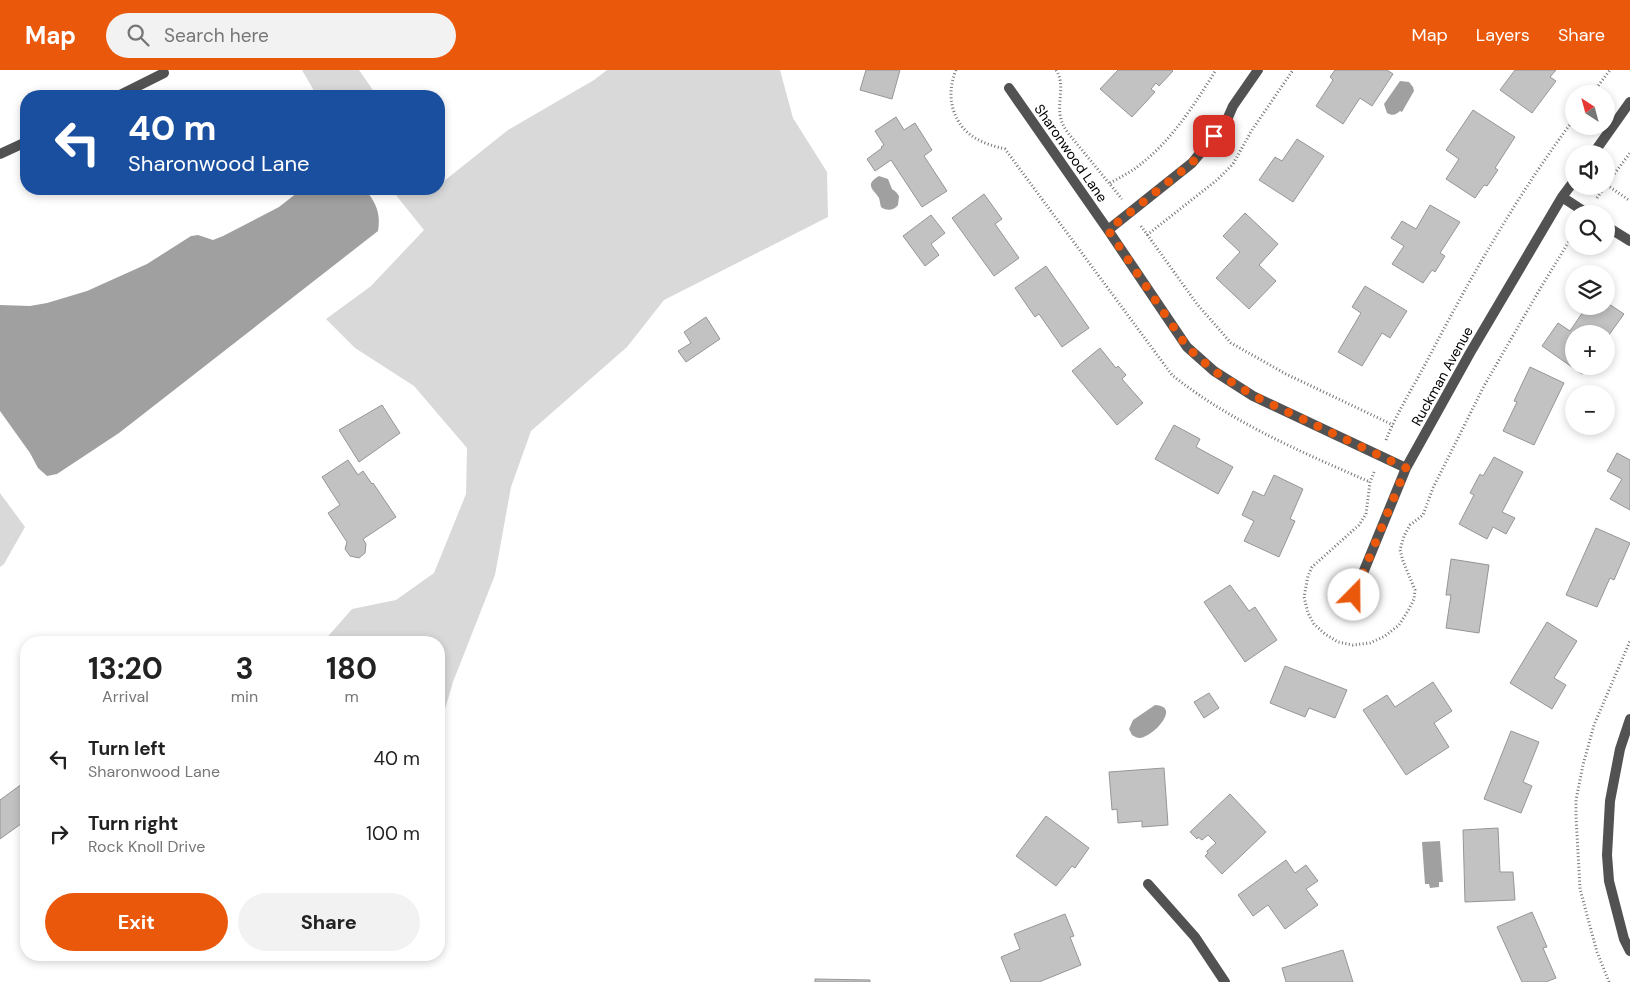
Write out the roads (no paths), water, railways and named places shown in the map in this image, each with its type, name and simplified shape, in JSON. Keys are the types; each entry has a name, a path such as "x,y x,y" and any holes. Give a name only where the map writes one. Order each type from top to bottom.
{"street":[{"path":"1108,230 1192,163 1226,122 1233,106 1258,70"},
{"path":"130,90 164,73"},
{"name":"Sharonwood Lane","path":"1009,88 1187,347 1214,371 1254,396 1406,468"},
{"path":"1599,145 1630,102"},
{"path":"0,154 20,145"},
{"name":"Ruckman Avenue","path":"1354,595 1406,468 1470,353 1565,193"},
{"path":"1562,197 1574,205"},
{"path":"1615,232 1630,242"},
{"path":"1630,719 1620,749 1610,801 1607,855 1609,881 1624,938 1630,951"},
{"path":"1148,884 1195,937 1225,982"}]}
